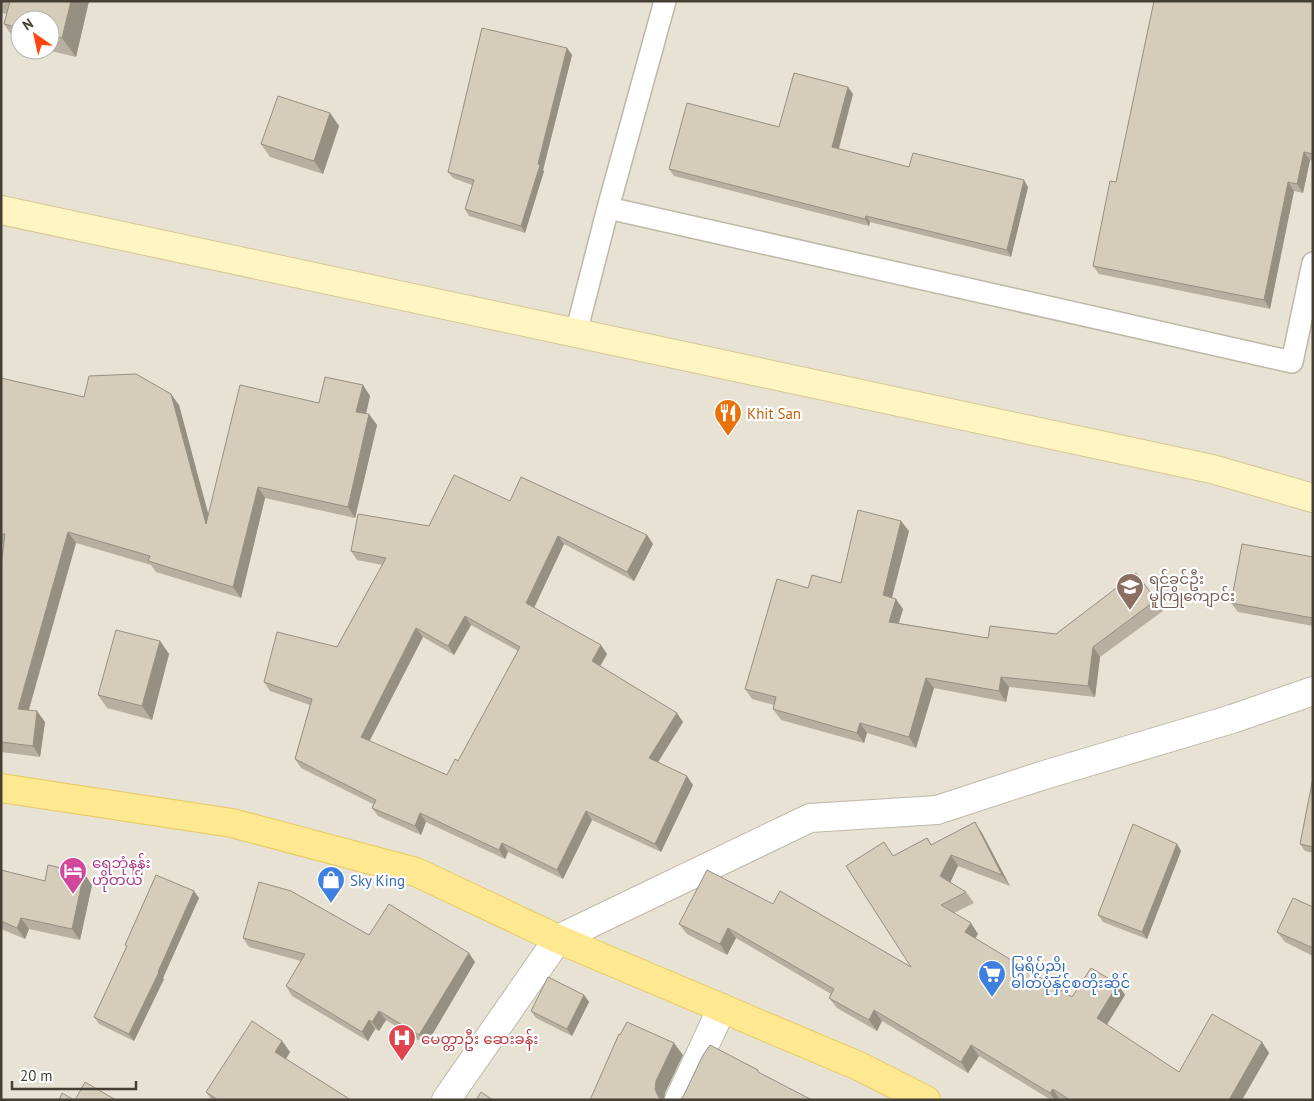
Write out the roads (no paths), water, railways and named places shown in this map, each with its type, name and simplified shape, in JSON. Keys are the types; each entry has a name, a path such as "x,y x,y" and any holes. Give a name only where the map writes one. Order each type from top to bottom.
{"main road":[{"path":"1,210 1212,469 1313,498"},
{"path":"1,788 232,823 416,872 558,939 861,1067 926,1100"}],"street":[{"path":"446,1100 558,939 810,818 937,810 1041,776 1232,719 1313,691"},
{"path":"679,1100 722,1008"}],"lane":[{"path":"576,333 665,1"},
{"path":"608,208 1292,362 1313,263"}],"place":[{"name":"Khit San","path":"728,437"},
{"name":"ရင်ခွင်ဦး မူကြိုကျောင်း","path":"1130,611"},
{"name":"ရွှေဘုံနန်း ဟိုတယ်","path":"73,895"},
{"name":"Sky King","path":"331,904"},
{"name":"မြရိပ်ညို ဓါတ်ပုံနှင့်စတိုးဆိုင်","path":"992,998"},
{"name":"မေတ္တာဦး ဆေးခန်း","path":"402,1062"}]}
